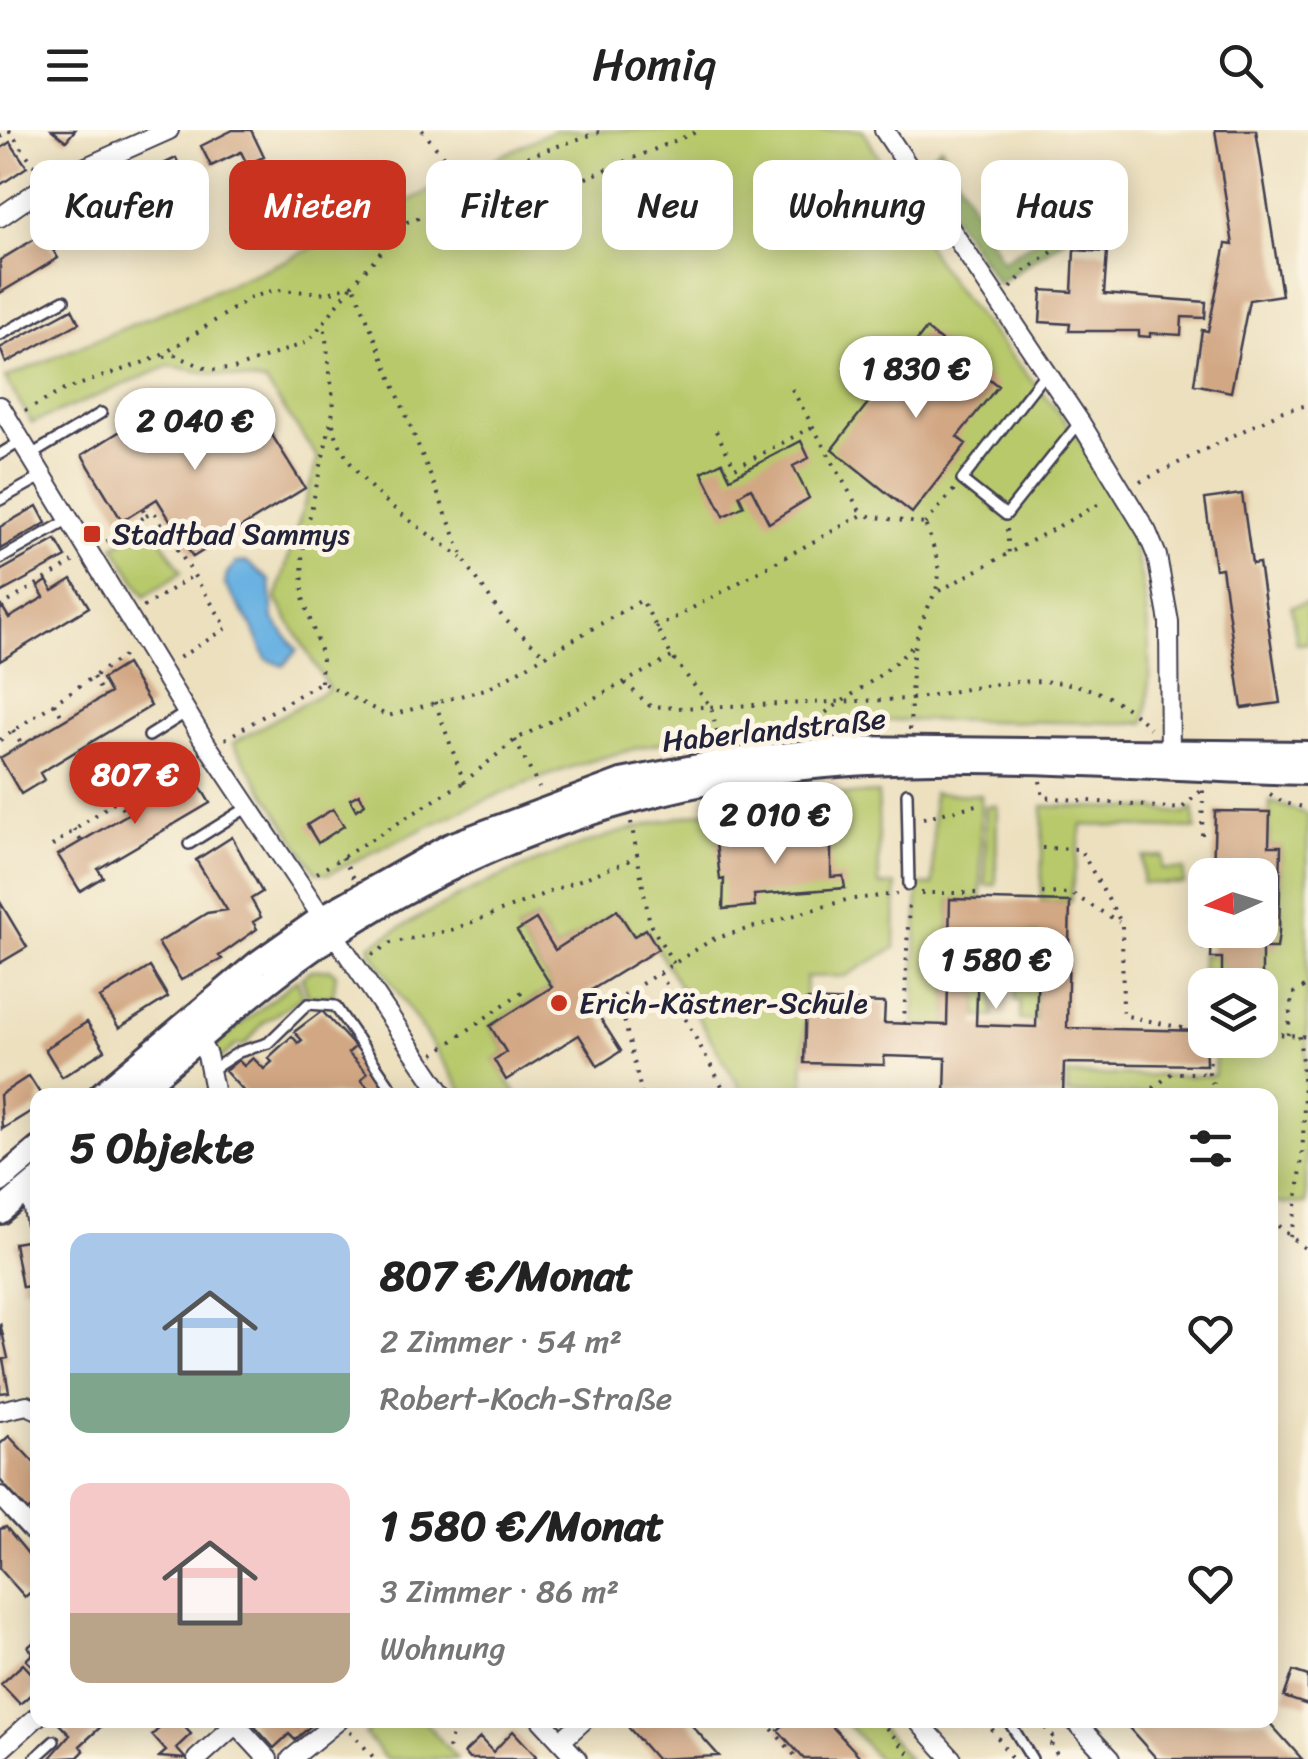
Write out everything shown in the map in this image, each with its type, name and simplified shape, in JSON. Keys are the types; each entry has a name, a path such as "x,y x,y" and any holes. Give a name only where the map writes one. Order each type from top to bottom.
{"street":[{"path":"102,160 169,130"},
{"path":"884,130 1124,490 1157,556 1164,584 1170,759"},
{"path":"0,217 30,196"},
{"path":"4,413 206,744 438,1088"},
{"name":"Haberlandstraße","path":"143,1088 328,926 450,845 621,781 778,753 909,745 1170,759 1308,773"},
{"name":"Haberlandstraße","path":"108,1088 258,962 500,846 628,800 727,779 822,767 1308,752"},
{"path":"199,1042 214,1088"},
{"path":"0,1182 30,1156"},
{"path":"0,1212 30,1187"},
{"path":"0,1411 30,1405"},
{"path":"0,1496 30,1528"},
{"path":"0,1750 30,1723"},
{"path":"197,1759 228,1728"},
{"path":"240,1728 268,1759"},
{"path":"291,1759 329,1728"},
{"path":"549,1728 577,1759"},
{"path":"561,1741 575,1728"},
{"path":"924,1728 952,1759"},
{"path":"1081,1728 1110,1759"}],"lane":[{"path":"0,335 64,300"},
{"path":"1046,372 962,480 1006,515 1080,422"},
{"path":"0,454 25,450 101,413"},
{"path":"0,500 41,477"},
{"path":"0,559 68,521"},
{"path":"150,736 187,712"},
{"path":"907,793 909,889"},
{"path":"189,844 250,806"},
{"path":"210,1071 238,1052 268,1042 308,1004 335,1006 391,1088"},
{"path":"1013,1728 1032,1759"},
{"path":"34,1759 54,1741"}],"path":[{"path":"0,136 10,130 31,160"},
{"path":"422,130 446,160"},
{"path":"521,160 605,130"},
{"path":"582,180 701,130"},
{"path":"4,413 159,357 175,355 192,366 234,369 308,342 407,222 426,215"},
{"path":"999,304 1025,271 1055,250"},
{"path":"159,357 250,298 274,290 329,293 353,284"},
{"path":"353,284 466,561 503,618 544,654"},
{"path":"324,322 332,419 339,452 378,492 466,561"},
{"path":"792,389 862,514"},
{"path":"939,591 1124,490 1283,411 1308,404"},
{"path":"322,682 322,656 303,598 302,551 332,419"},
{"path":"716,431 734,468 812,428"},
{"path":"925,524 962,480"},
{"path":"142,508 146,516"},
{"path":"121,532 154,512 227,628 161,670"},
{"path":"656,628 862,514 925,524"},
{"path":"1006,515 1009,554"},
{"path":"778,753 841,700 892,669 915,643 939,591 938,556 925,524"},
{"path":"0,607 88,553"},
{"path":"128,616 194,574"},
{"path":"322,682 388,716 489,688 642,600 672,657 712,707 724,760"},
{"path":"0,740 144,642"},
{"path":"909,745 915,643"},
{"path":"300,883 464,782 515,740 672,657"},
{"path":"93,676 104,696"},
{"path":"625,683 650,706 712,707 911,700 1012,680 1061,681 1129,707 1170,759"},
{"path":"52,846 152,774 322,682"},
{"path":"435,702 464,782"},
{"path":"54,703 64,720"},
{"path":"13,731 22,745"},
{"path":"515,740 548,806"},
{"path":"152,774 162,793"},
{"path":"1042,797 1181,809 1203,788 1218,788"},
{"path":"1202,835 1203,788"},
{"path":"1264,789 1284,803 1308,808"},
{"path":"116,798 126,815"},
{"path":"628,800 650,924 674,964"},
{"path":"908,821 981,804"},
{"path":"74,829 81,842"},
{"path":"1042,848 1080,849 1122,924 1123,1015 1188,1029"},
{"path":"356,965 391,943 452,930 636,858"},
{"path":"596,1012 712,939 846,900 909,889 980,893"},
{"path":"904,1024 909,889"},
{"path":"1042,893 1072,894 1122,924"},
{"path":"660,973 723,1088"},
{"path":"1288,1035 1292,994 1308,985"},
{"path":"422,1063 526,989"},
{"path":"619,998 640,1088"},
{"path":"1278,1034 1308,1037"},
{"path":"1290,1237 1303,1181 1307,1135 1308,1078 1299,1036"},
{"path":"1211,1058 1215,1088"},
{"path":"1193,1064 1193,1072"},
{"path":"1153,1088 1172,1073 1210,1073"},
{"path":"1278,1226 1308,1251"},
{"path":"347,1728 376,1759"},
{"path":"448,1749 454,1728"},
{"path":"773,1728 798,1759"},
{"path":"886,1728 914,1759"},
{"path":"991,1728 1012,1759"},
{"path":"1048,1728 1059,1737 1050,1745 1060,1759"}],"green space":[{"path":"554,130 863,130 880,160 753,160 753,250 930,250 980,320 1086,449 1119,506 1136,557 1146,613 1149,670 1145,723 879,721 746,729 680,739 615,754 541,778 328,874 316,872 233,743 329,689 276,599 318,458 266,383 169,366 32,423 5,378 308,250 406,250 406,202 426,192 426,250 582,250 582,160 492,160"},
{"path":"941,146 948,160 926,160"},
{"path":"961,184 981,221 981,250 996,250 1002,261 1020,250 1048,250 998,284 961,229"},
{"path":"151,523 182,572 145,596 114,546"},
{"path":"1308,603 1308,643 1297,644 1291,606"},
{"path":"878,793 879,885 896,885 895,948 845,976 806,977 803,1088 740,1088 646,930 634,936 617,911 555,950 536,919 517,931 552,987 490,1026 506,1052 494,1060 512,1088 460,1088 371,951 371,945 432,910 553,855 676,818 808,797"},
{"path":"933,793 981,795 981,900 950,900 947,1025 914,1024 918,885 933,885"},
{"path":"1270,802 1308,814 1306,1204 1278,1203 1278,1088 1067,1088 1067,1075 1214,1076 1215,1058 1278,1058 1278,968 1261,968 1262,948 1278,948 1281,847 1269,846"},
{"path":"986,806 997,806 996,885 985,885"},
{"path":"1043,806 1157,809 1185,814 1193,808 1196,829 1082,825 1070,902 1041,901"},
{"path":"1163,856 1162,869 1184,870 1184,884 1142,883 1143,857"},
{"path":"979,932 993,932 994,1017 977,1017"},
{"path":"1018,933 1039,933 1036,1021 1020,1020 1020,1001 1015,1001"},
{"path":"1202,954 1222,958 1222,968 1202,968"},
{"path":"330,969 336,974 333,997 308,996 302,977 311,970"},
{"path":"297,979 303,996 263,1023 245,1045 236,1045 219,1060 213,1047"},
{"path":"372,1728 430,1728 457,1759 386,1759 365,1734"},
{"path":"851,1728 881,1728 909,1759 878,1759"}],"water":[{"path":"247,562 270,581 273,619 297,650 283,666 266,659 253,627 225,585 227,573 236,563"}],"building":[{"path":"52,130 75,130 66,141"},
{"path":"233,130 251,130 264,157 245,160 241,152 211,166 201,146"},
{"path":"1215,130 1256,130 1282,295 1249,300 1231,392 1194,384 1202,330 1208,331 1226,244 1233,245"},
{"path":"10,142 27,167 0,185 0,149"},
{"path":"30,242 30,250 53,250 58,258 0,293 0,260"},
{"path":"1074,250 1107,252 1104,294 1206,302 1205,318 1182,317 1181,335 1150,333 1150,337 1139,336 1139,331 1069,331 1070,324 1040,322 1042,290 1072,292"},
{"path":"72,309 79,323 6,363 0,348"},
{"path":"926,329 998,386 957,437 966,444 912,513 832,449"},
{"path":"172,399 196,438 252,403 305,488 193,557 157,499 122,521 82,455"},
{"path":"801,441 809,458 793,466 809,498 769,523 751,488 739,495 744,506 724,516 702,472 722,462 730,478"},
{"path":"1242,494 1252,564 1259,563 1280,703 1242,708 1222,568 1215,569 1205,499"},
{"path":"37,506 46,523 0,549 0,527"},
{"path":"56,540 66,557 0,593 0,571"},
{"path":"72,579 89,607 0,661 0,610 3,608 9,618 44,597 38,587 47,581 53,591"},
{"path":"126,664 151,706 40,773 44,780 21,794 0,758 110,693 102,679"},
{"path":"185,761 210,803 98,869 103,877 80,891 58,855 169,790 161,776"},
{"path":"359,794 365,804 356,810 350,799"},
{"path":"333,809 344,826 318,843 307,825"},
{"path":"1215,811 1270,812 1269,846 1281,846 1278,940 1278,858 1214,858"},
{"path":"831,830 831,877 843,876 845,888 754,895 755,906 723,909 724,879 720,880 716,842"},
{"path":"232,837 262,892 251,899 261,917 253,922 257,929 219,956 222,959 181,980 158,943 207,913 227,910 196,860"},
{"path":"950,899 1070,902 1067,1028 1188,1031 1188,1058 1206,1058 1206,1065 1064,1063 1063,1088 945,1088 946,1058 884,1056 884,1065 804,1063 806,1000 885,1003 884,1023 947,1025","holes":["979,932 1039,933 1036,1027 976,1025"]},
{"path":"0,902 27,947 0,963"},
{"name":"Erich-Kästner-Schule","path":"617,910 634,936 646,929 658,949 585,994 621,1051 598,1066 579,1035 506,1080 494,1060 506,1052 490,1026 552,987 517,931 536,919 555,950"},
{"path":"1211,948 1262,948 1262,968 1222,968 1222,958 1211,958"},
{"path":"150,967 168,997 119,1028 100,998"},
{"path":"322,1011 355,1047 348,1053 367,1073 361,1080 368,1088 241,1088 225,1071 238,1060 244,1066 253,1058 264,1069 272,1062 268,1058 292,1036 298,1043 302,1040 294,1032"},
{"path":"87,1022 105,1050 62,1077 45,1049"},
{"path":"29,1076 37,1088 30,1088 30,1112 2,1129 0,1095"},
{"path":"30,1240 30,1286 22,1287 14,1243"},
{"path":"0,1323 8,1358 3,1359 9,1392 0,1393"},
{"path":"9,1436 30,1458 28,1511 0,1480 0,1444"},
{"path":"6,1527 30,1556 30,1593 25,1597 0,1569 0,1529"},
{"path":"23,1664 30,1671 30,1695 20,1704 1,1684"},
{"path":"1293,1671 1308,1676 1308,1705 1284,1697"},
{"path":"63,1728 99,1728 80,1746 84,1751 78,1757 49,1759 70,1735"},
{"path":"159,1728 185,1728 191,1734 176,1748 186,1759 159,1757 166,1751 152,1735"},
{"path":"256,1728 308,1728 295,1740 289,1734 274,1748"},
{"path":"629,1728 694,1728 719,1756 656,1759"},
{"path":"833,1728 862,1759 804,1759 778,1730"},
{"path":"1129,1728 1274,1728 1302,1759 1157,1759"},
{"path":"513,1731 536,1756 469,1759 464,1753 480,1738 493,1752"}],"place":[{"name":"Stadtbad Sammys","path":"92,534"},
{"name":"Erich-Kästner-Schule","path":"559,1003"}]}
